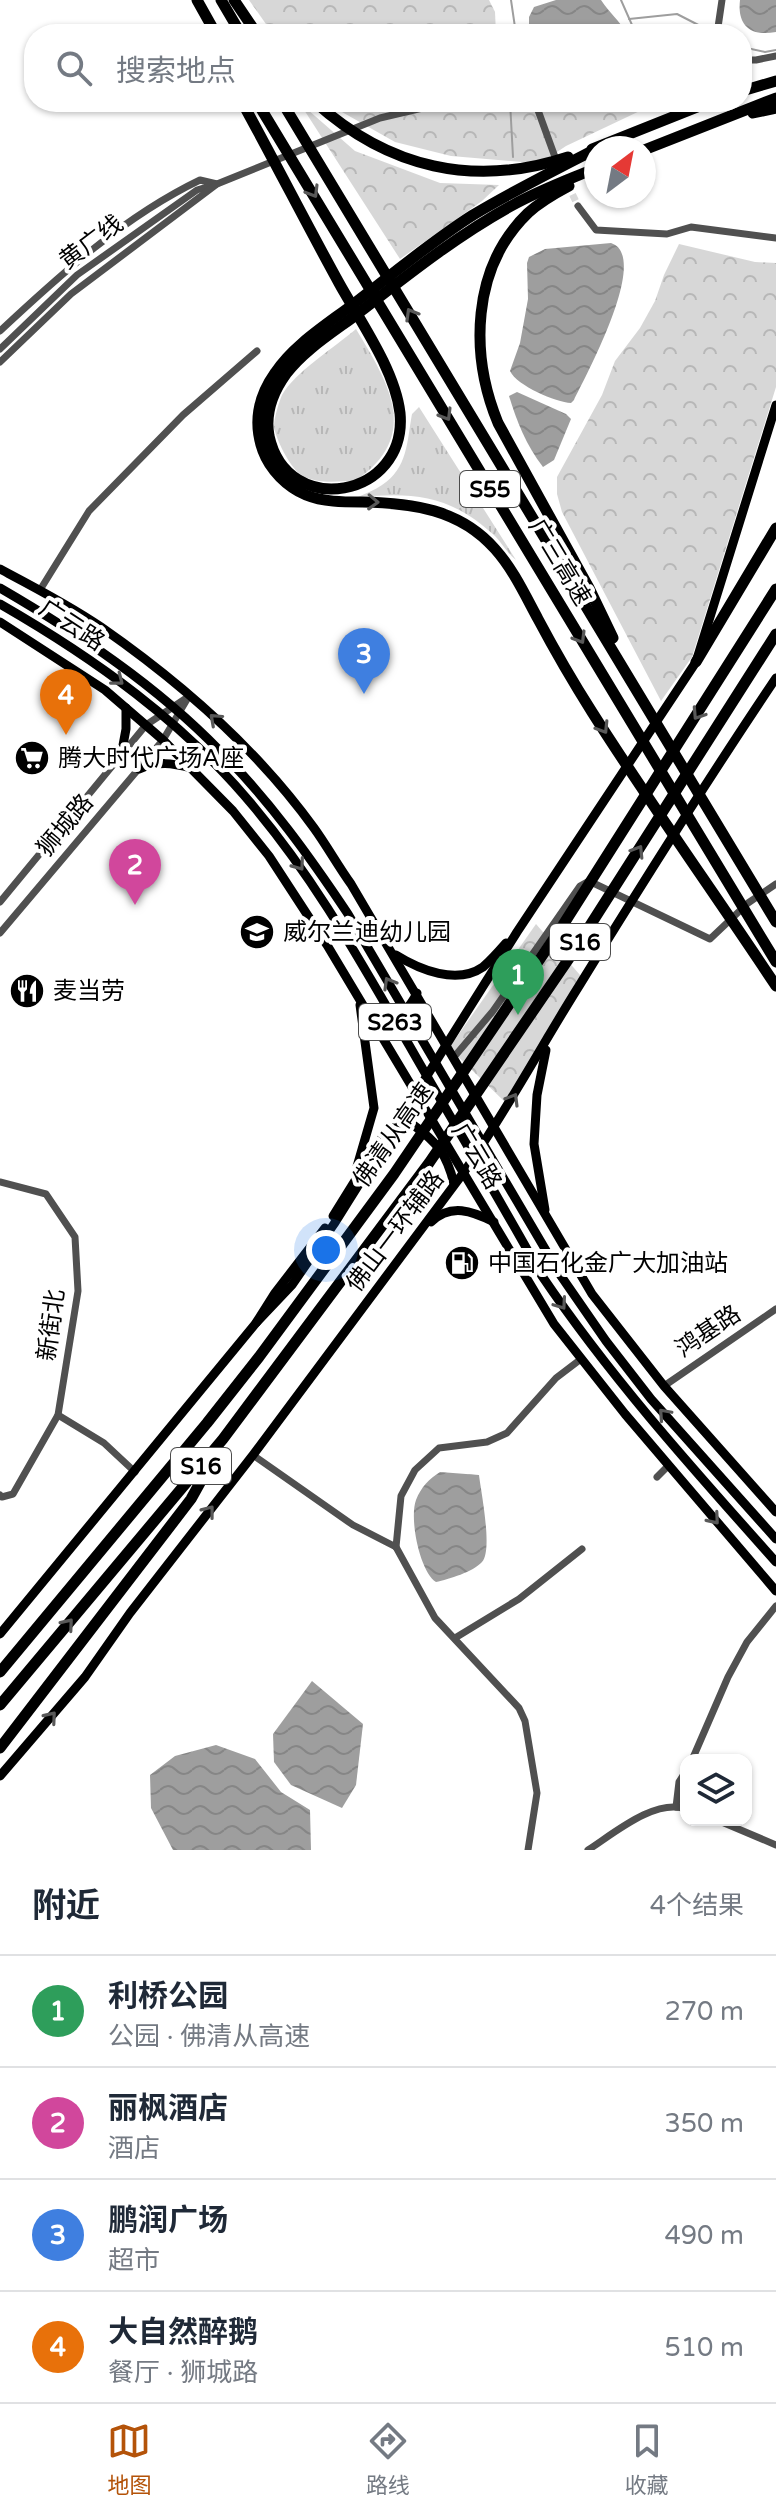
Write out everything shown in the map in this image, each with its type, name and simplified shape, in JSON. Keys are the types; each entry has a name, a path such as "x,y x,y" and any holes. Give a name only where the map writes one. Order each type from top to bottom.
{"highway":[{"path":"195,0 204,24"},
{"path":"195,0 210,24"},
{"path":"221,0 235,24"},
{"path":"234,0 250,24"},
{"path":"752,89 776,81"},
{"path":"752,91 776,88"},
{"path":"752,108 776,98"},
{"path":"732,116 776,108"},
{"path":"247,112 375,348 397,397 400,428 397,443 382,469 361,484 322,489 297,479 285,469 271,445 268,416 271,402 286,374 343,319"},
{"name":"广三高速","path":"263,112 776,962"},
{"name":"广三高速","path":"288,112 775,920"},
{"path":"328,112 388,152 452,170 479,173 531,167 584,152"},
{"path":"628,136 686,112"},
{"path":"656,145 742,112"},
{"path":"732,116 744,119 776,117"},
{"path":"584,156 470,217 343,319 287,357 266,387 260,402 257,429 264,456 294,489 319,499 398,503 444,513 473,529 495,549 519,583 598,721 776,986"},
{"path":"423,257 513,205 584,175"},
{"path":"584,177 544,200 509,235 484,295 479,322 480,358 488,399 498,423 589,588 639,693"},
{"path":"696,662 776,528"},
{"name":"佛清从高速","path":"0,1672 207,1423 373,1203 563,925 776,589"},
{"name":"佛清从高速","path":"0,1705 223,1439 447,1139 570,957 776,634"},
{"path":"0,1748 191,1499 223,1439"}],"main road":[{"path":"256,1323 281,1299 323,1241 517,932 696,662 776,405"},
{"name":"S263","path":"0,569 99,626 189,696"},
{"name":"广云路","path":"0,588 108,655 163,698 221,751 267,804 314,863 375,960 561,1276 606,1341 651,1399 776,1539"},
{"name":"广云路","path":"0,604 107,671 202,752 261,815 329,908 542,1276 605,1364 776,1562"},
{"name":"广云路","path":"0,622 126,708 163,740 233,811 269,856 358,997 554,1324 776,1591"},
{"name":"佛山一环辅路","path":"0,1776 85,1677 130,1613 253,1455 464,1172 495,1128 661,854 776,678"},
{"name":"广云路","path":"189,696 240,742 313,827 417,993 592,1294 664,1386 776,1512"},
{"path":"121,756 126,708"},
{"path":"139,769 166,762 192,768"},
{"path":"393,954 414,966 462,975 482,968 517,932"},
{"path":"368,1015 381,1021 398,1017 412,1004 417,993"},
{"path":"348,1189 357,1169 374,1108 358,997"},
{"path":"546,1217 534,1144 537,1095 549,1038"},
{"path":"0,1634 256,1323 330,1221 387,1129 412,1124 433,1139 450,1163 454,1184"},
{"path":"420,1233 437,1216 454,1210 472,1211 495,1222"}],"street":[{"path":"719,24 722,0"},
{"path":"752,60 776,56"},
{"name":"黄广线","path":"0,349 77,275 197,190 380,118 406,112"},
{"path":"539,112 555,157"},
{"name":"黄广线","path":"0,331 70,266 167,196 200,180 217,184"},
{"path":"0,362 71,294 217,184"},
{"path":"578,206 596,230 667,234 691,227 776,238"},
{"path":"40,590 89,511 183,415 257,351"},
{"name":"狮城路","path":"0,902 146,725 189,696"},
{"name":"狮城路","path":"0,933 163,740 189,696"},
{"path":"454,1057 493,1011 580,886 589,881 710,939 748,903 776,884"},
{"name":"新街北","path":"0,1182 46,1194 75,1237 78,1291 58,1415 13,1494 1,1496"},
{"name":"鸿基路","path":"664,1386 776,1309"},
{"path":"396,1547 401,1496 415,1470 439,1448 487,1442 507,1433 556,1378 581,1359"},
{"path":"58,1415 104,1443 135,1472"},
{"path":"253,1455 353,1525 396,1547 435,1618 509,1694 525,1721 537,1793 528,1850"},
{"path":"657,1477 669,1465"},
{"path":"455,1638 519,1599 582,1549"},
{"path":"695,1754 740,1655 776,1606"},
{"path":"676,1807 680,1780"},
{"path":"588,1850 645,1813 680,1808"},
{"path":"731,1826 776,1846"}],"green space":[{"path":"249,0 489,0 495,12 496,24 266,24"},
{"path":"305,112 310,112 355,151 440,183 499,185 482,201 400,259"},
{"path":"342,112 638,112 533,163 451,156 395,142"},
{"path":"679,244 755,262 776,263 776,387 692,657 661,701 562,512 557,494 557,477 602,395 615,361 640,328 655,301"},
{"path":"356,329 388,389 393,409 393,428 388,446 376,464 355,481 313,480 300,474 284,452 274,426 277,410 288,386"},
{"path":"419,407 516,560 479,522 447,504 415,496 358,497 382,485 397,471 405,453 412,414"},
{"path":"536,924 586,982 505,1102 449,1048"}],"water":[{"path":"556,0 601,0 620,24 529,24 534,7"},
{"path":"740,0 776,0 776,32 752,31 752,24 743,22"},
{"path":"611,243 621,252 624,270 612,317 574,400 571,403 556,400 520,382 510,371 520,343 528,299 529,257 545,249"},
{"path":"517,392 571,419 554,460 543,467 515,415 509,396"},
{"path":"440,1472 479,1475 486,1546 485,1556 478,1566 436,1582 421,1557 414,1509 423,1487"},
{"path":"312,1681 363,1724 356,1785 342,1808 291,1785 274,1762 273,1734"},
{"path":"216,1745 255,1759 281,1792 310,1810 311,1850 173,1850 151,1808 150,1775 175,1756"}],"waterway":[{"path":"511,0 515,24"},
{"path":"621,0 632,24"},
{"path":"629,19 677,14 696,24"},
{"path":"752,49 776,50"},
{"path":"511,112 513,157"}],"tunnel":[{"path":"559,166 578,206"}],"place":[{"name":"鹏润广场","path":"364,694"},
{"name":"大自然醉鹅","path":"66,735"},
{"name":"腾大时代广场A座","path":"32,758"},
{"name":"丽枫酒店","path":"135,905"},
{"name":"威尔兰迪幼儿园","path":"257,932"},
{"name":"麦当劳","path":"27,991"},
{"name":"利桥公园","path":"518,1015"},
{"name":"中国石化金广大加油站","path":"462,1263"}]}
